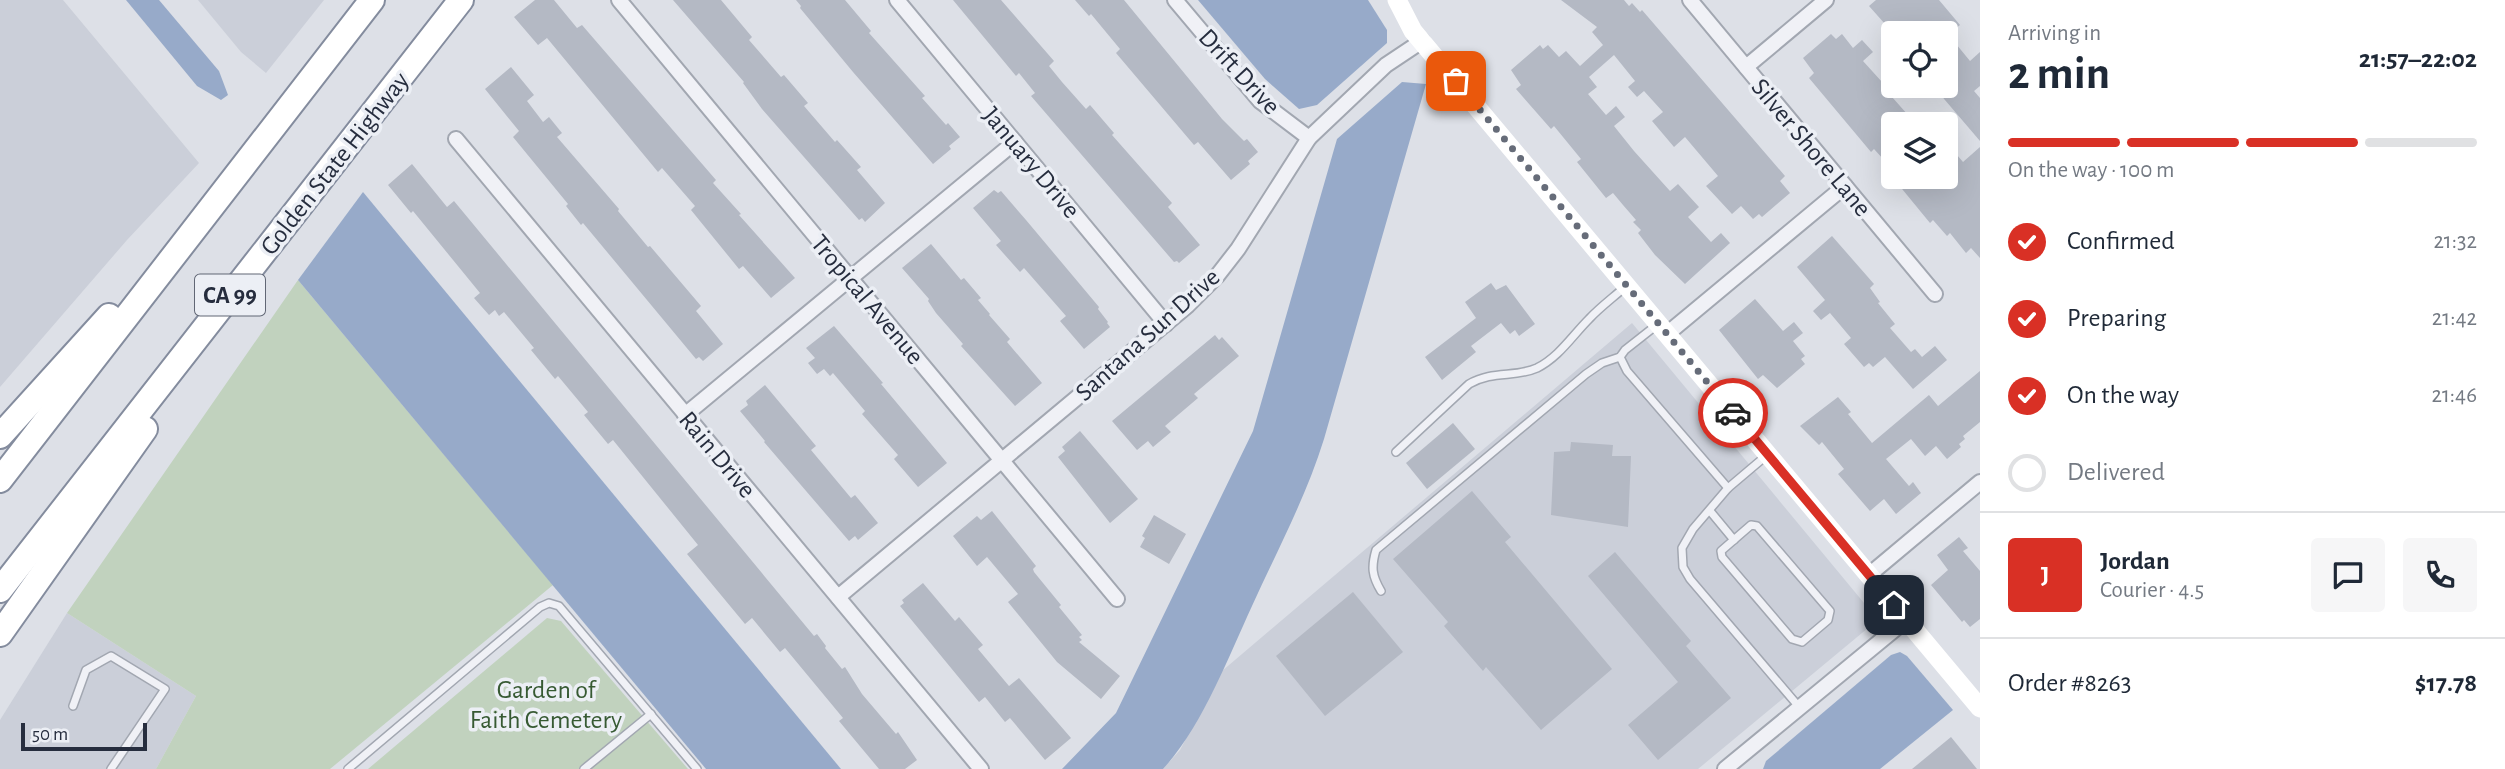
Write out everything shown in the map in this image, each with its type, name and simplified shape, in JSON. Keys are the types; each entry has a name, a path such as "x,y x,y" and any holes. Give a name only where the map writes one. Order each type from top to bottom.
{"highway":[{"name":"CA 99","path":"0,480 372,0"},
{"name":"Golden State Highway","path":"0,590 461,0"},
{"path":"0,436 235,179"},
{"path":"0,634 285,225"}],"street":[{"name":"Tropical Avenue","path":"619,0 1116,599"},
{"name":"January Drive","path":"897,0 1166,324"},
{"name":"Drift Drive","path":"1175,0 1260,101 1309,138"},
{"path":"1397,0 1422,41 1980,708"},
{"name":"Silver Shore Lane","path":"1690,0 1935,294"},
{"path":"1746,67 1826,0"},
{"name":"Santana Sun Drive","path":"838,597 1166,324 1217,276 1238,249 1309,138 1386,65 1422,41"},
{"name":"Rain Drive","path":"456,138 981,769"},
{"path":"685,415 1015,142"},
{"path":"1663,329 1845,186"},
{"path":"1868,575 1980,482"},
{"path":"1731,767 1906,620"}],"lane":[{"path":"1396,452 1469,384 1481,377 1524,372 1548,362 1626,285"},
{"path":"1381,591 1372,570 1376,550 1586,374 1602,363 1620,358 1625,351 1663,329"},
{"path":"1620,358 1627,371 1728,488"},
{"path":"1768,455 1728,488 1693,529 1682,548 1683,568 1706,599 1800,708"},
{"path":"1710,510 1734,540"},
{"path":"1751,525 1757,526 1830,611 1828,620 1802,642 1792,639 1722,557 1721,551 1734,540 1751,525"},
{"path":"348,769 540,607 549,603 559,606 696,769"},
{"path":"73,706 86,670 111,656 165,689 111,769"},
{"path":"584,769 651,714"}],"shaded area":[{"path":"0,0 63,0 199,163 127,240 0,387"},
{"path":"198,0 324,0 266,73 241,52"},
{"path":"1632,323 1869,609 1872,617 1868,628 1698,769 1163,769 1180,750 1222,671"},
{"path":"67,613 196,696 156,769 0,769 0,720"}],"green space":[{"path":"298,280 553,585 330,769 156,769 196,696 67,613"},
{"name":"Garden of Faith Cemetery","path":"547,618 561,621 688,769 368,769"}],"water":[{"path":"126,0 159,0 219,71 228,95 221,100 197,86"},
{"path":"1198,0 1368,0 1387,30 1387,43 1317,105 1299,109 1265,79"},
{"path":"1402,82 1426,84 1324,439 1300,503 1213,691 1190,733 1163,769 1062,769 1116,713 1253,431 1337,139"},
{"path":"363,192 841,769 706,769 298,280"},
{"path":"1900,652 1907,656 1953,710 1880,769 1763,769 1766,761 1891,655"}],"building":[{"path":"535,0 554,0 577,28 582,25 716,180 713,183 795,278 771,298 743,266 739,269 691,210 695,206 662,168 658,172 547,38 538,45 514,17"},
{"path":"673,0 721,0 752,37 749,40 808,103 804,106 861,167 857,170 885,203 865,222 862,218 859,220 762,109 744,82"},
{"path":"796,0 845,0 871,31 869,33 925,96 922,98 960,137 949,146 951,149 933,164 853,72"},
{"path":"953,0 1001,0 1054,61 1049,66 1062,82 1086,109 1090,105 1114,133 1112,135 1172,203 1168,207 1200,245 1179,263 1174,262 1031,96 1035,93 1019,73 1016,76"},
{"path":"1075,0 1124,0 1222,119 1244,141 1247,139 1258,152 1248,161 1250,164 1231,180 1198,142 1194,145 1116,53 1120,49 1091,14 1089,16"},
{"path":"1561,0 1624,0 1629,6 1632,3 1640,12 1642,10 1785,176 1780,181 1790,193 1762,217 1759,214 1753,219 1741,206 1732,214 1706,186 1718,176 1685,137 1674,147 1652,121 1663,112 1644,91 1637,97 1628,87 1635,81 1614,55 1589,77 1597,87 1588,94 1606,115 1616,106 1625,117 1614,126 1634,151 1670,191 1678,184 1699,207 1688,217 1711,242 1721,233 1730,243 1685,284 1655,255 1638,233 1641,230 1633,222 1636,220 1613,193 1606,198 1577,162 1581,159 1554,126 1551,129 1516,89 1521,85 1511,70 1540,45 1543,49 1548,45 1559,57 1566,51 1580,66 1603,45 1592,32 1597,27"},
{"path":"1876,0 1939,0 1957,21 1882,21 1869,6"},
{"path":"1831,34 1836,39 1842,34 1853,48 1862,40 1873,52 1863,61 1881,81 1881,98 1893,98 1905,112 1881,112 1881,157 1874,149 1871,152 1809,78 1814,73 1803,58"},
{"path":"1958,46 1970,61 1980,52 1980,86 1974,91 1980,98 1980,141 1958,112 1943,98 1958,98"},
{"path":"511,67 534,95 527,101 543,122 549,117 562,133 557,137 701,306 696,311 723,344 703,361 699,357 696,359 583,223 581,225 566,206 568,204 513,137 519,131 485,89"},
{"path":"1980,147 1980,258 1971,248 1966,253 1950,233 1947,236 1933,220 1930,223 1902,189 1958,189 1958,156 1963,162"},
{"path":"412,164 447,207 454,201 814,636 817,634 842,669 845,667 862,694 896,734 898,732 917,760 905,769 879,769 839,721 843,718 785,648 780,652 752,618 745,624 687,554 698,545 613,440 608,444 584,415 588,412 558,376 555,379 504,312 499,316 495,310 489,315 474,298 480,293 413,211 411,213 388,185"},
{"path":"994,190 998,193 1001,191 1099,307 1108,322 1110,327 1084,349 1060,321 1066,316 1024,268 1020,272 996,245 1001,241 973,208"},
{"path":"1832,236 1874,284 1870,288 1895,324 1890,328 1911,352 1915,349 1922,357 1935,346 1947,360 1913,389 1885,357 1873,367 1869,363 1864,367 1844,344 1851,338 1830,313 1821,320 1813,311 1825,300 1797,267"},
{"path":"931,244 961,280 964,278 981,298 978,300 1010,339 1007,342 1042,383 1015,406 961,346 963,344 936,313 929,299 902,268"},
{"path":"1491,283 1496,290 1506,285 1535,324 1519,336 1515,330 1510,334 1501,323 1471,346 1476,352 1442,380 1425,357 1476,318 1465,302"},
{"path":"1755,299 1783,331 1794,322 1803,333 1793,341 1805,356 1801,359 1805,364 1777,388 1763,375 1758,379 1719,330"},
{"path":"834,326 947,463 918,487 894,459 898,455 862,414 865,411 833,373 830,376 824,369 817,374 808,363 815,358 806,348"},
{"path":"1215,335 1219,340 1222,337 1239,356 1194,394 1198,398 1165,426 1171,432 1153,447 1148,441 1137,450 1112,421"},
{"path":"1980,371 1980,422 1963,436 1965,439 1959,444 1961,447 1947,459 1936,446 1925,456 1911,439 1886,459 1909,486 1913,482 1921,493 1896,514 1884,499 1870,511 1838,474 1844,469 1822,442 1819,445 1800,426 1838,397 1872,443 1929,395 1938,406"},
{"path":"765,385 816,446 811,450 851,498 855,495 878,523 858,540 855,536 849,541 740,411 748,405 746,401"},
{"path":"1453,423 1475,449 1427,489 1406,463"},
{"path":"1080,431 1138,499 1110,523 1058,457 1065,451 1062,447"},
{"path":"1571,442 1613,445 1612,456 1631,456 1628,527 1551,515 1554,452 1570,451"},
{"path":"1472,491 1511,537 1505,542 1612,669 1541,730 1486,667 1483,671 1444,626 1448,622 1393,559"},
{"path":"992,511 1036,566 1034,572 1082,635 1079,642 1120,676 1101,699 1057,662 1008,602 1018,594 987,557 977,566 953,536 977,516 981,520"},
{"path":"1154,515 1186,534 1169,564 1140,547 1145,538 1142,536"},
{"path":"1959,537 1968,548 1963,551 1980,571 1980,619 1970,627 1964,620 1962,622 1931,585 1948,570 1937,555"},
{"path":"1615,552 1691,641 1686,646 1731,698 1658,760 1628,725 1678,682 1588,576"},
{"path":"923,583 955,621 959,617 983,645 978,649 1009,686 1019,678 1071,738 1045,760 1010,718 1005,722 985,697 979,702 900,606 904,603 902,600"},
{"path":"1353,592 1403,652 1325,716 1276,656"},
{"path":"1951,737 1977,769 1912,769"}],"way so far":[{"path":"1456,81 1733,413"}],"route":[{"path":"1733,413 1894,605"}]}
